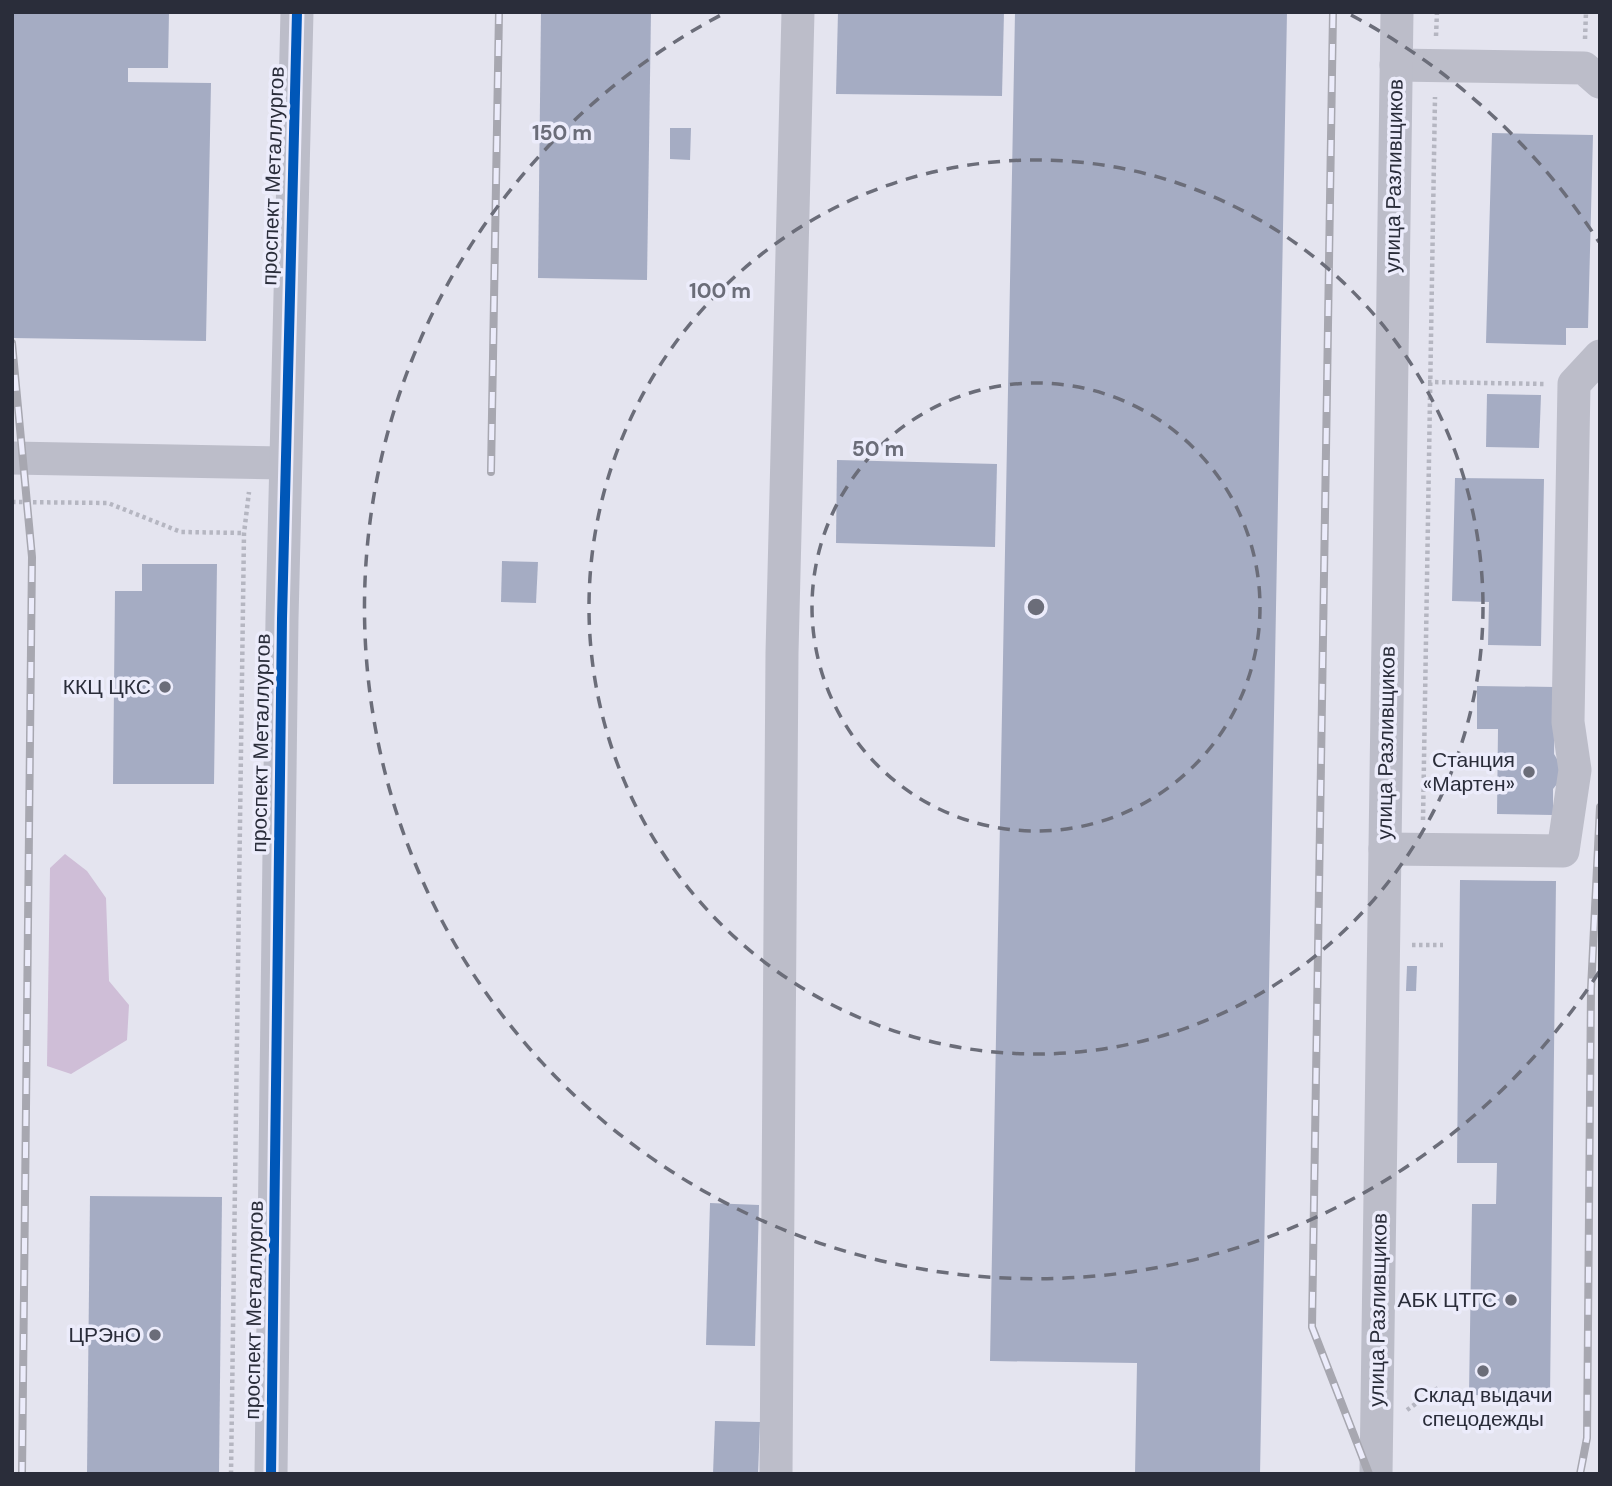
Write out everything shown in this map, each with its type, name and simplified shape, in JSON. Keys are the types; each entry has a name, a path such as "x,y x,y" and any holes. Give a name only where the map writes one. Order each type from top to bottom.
{"street":[{"name":"проспект Металлургов","path":"271,1474 269,463 297,12"},
{"path":"776,1474 782,653 798,12"},
{"name":"улица Разливщиков","path":"1376,1474 1397,12"},
{"path":"1396,65 1584,68 1600,82"},
{"path":"1385,849 1563,851 1575,770 1568,722 1574,384 1600,356"},
{"path":"12,458 269,463"}],"path":[{"path":"1422,849 1437,12"},
{"path":"1391,382 1574,384"},
{"path":"232,1474 244,533 269,463"},
{"path":"12,502 108,503 181,532 244,533"}],"shaded area":[{"path":"65,854 87,871 106,898 109,981 129,1005 127,1040 71,1074 47,1066 50,868"}],"building":[{"path":"12,12 169,12 168,68 128,68 128,82 211,83 206,341 12,338"},
{"path":"541,12 651,12 647,280 538,278"},
{"path":"838,12 1004,12 1002,96 836,94"},
{"path":"1015,12 1287,12 1260,1474 1135,1474 1137,1363 990,1361"},
{"path":"670,128 691,128 690,160 670,159"},
{"path":"1492,133 1593,135 1588,328 1566,328 1566,345 1486,343"},
{"path":"1487,394 1541,395 1539,448 1486,447"},
{"path":"837,460 997,464 995,547 836,543"},
{"path":"1455,478 1544,479 1541,646 1488,645 1489,602 1452,601"},
{"path":"502,561 538,562 536,603 501,602"},
{"name":"ККЦ ЦКС","path":"142,564 217,564 214,784 113,784 115,591 142,591"},
{"name":"Станция «Мартен»","path":"1477,686 1555,687 1554,754 1560,764 1561,779 1553,789 1553,815 1497,814 1498,729 1477,729"},
{"path":"1460,880 1556,881 1550,1396 1469,1395 1472,1204 1496,1204 1497,1163 1457,1163"},
{"path":"1407,966 1417,966 1416,991 1406,991"},
{"name":"ЦРЭнО","path":"90,1196 222,1197 219,1474 87,1474"},
{"path":"710,1203 759,1205 755,1346 706,1345"},
{"path":"715,1421 760,1422 758,1474 713,1474"}],"railway":[{"path":"491,472 499,12"},
{"path":"1333,12 1312,1327 1369,1474"},
{"path":"12,343 32,557 22,1474"},
{"path":"1580,1474 1587,1438 1591,989 1600,807"}],"cycle path":[{"path":"271,1474 282,619 297,12"}],"place":[{"name":"ККЦ ЦКС","path":"165,687"},
{"name":"Станция «Мартен»","path":"1529,772"},
{"name":"АБК ЦТГС","path":"1511,1300"},
{"name":"ЦРЭнО","path":"155,1335"},
{"name":"Склад выдачи спецодежды","path":"1483,1371"}]}
